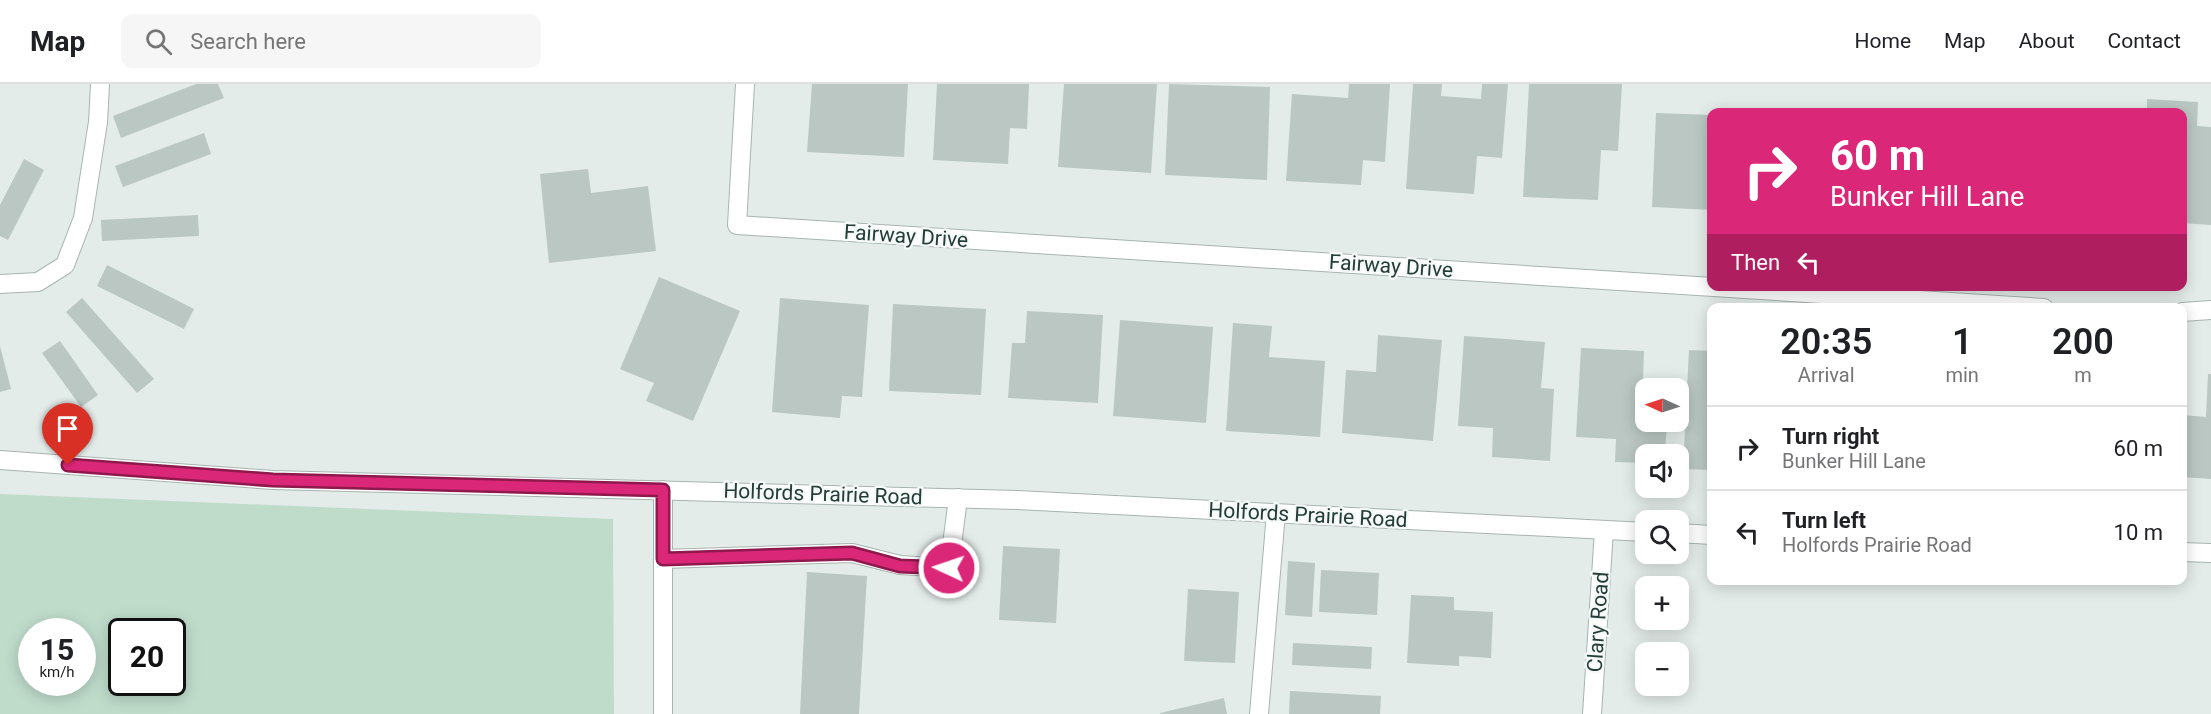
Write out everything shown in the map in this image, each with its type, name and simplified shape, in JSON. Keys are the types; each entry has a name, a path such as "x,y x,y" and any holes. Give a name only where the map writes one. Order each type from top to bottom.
{"street":[{"path":"0,284 38,282 65,265 83,218 98,122 100,84"},
{"name":"Fairway Drive","path":"745,84 737,225 1707,287"},
{"name":"Fairway Drive","path":"1776,291 1965,303"},
{"path":"2187,312 2211,310"},
{"name":"Holfords Prairie Road","path":"0,460 273,480 958,498 1635,531"},
{"path":"663,490 663,714"},
{"path":"663,559 852,553 900,566 949,568 958,498"},
{"path":"1258,714 1276,513"},
{"name":"Clary Road","path":"1592,714 1604,530"},
{"path":"1689,534 1707,535"},
{"path":"2187,552 2211,553"}],"green space":[{"path":"0,494 613,519 614,714 0,714"}],"building":[{"path":"196,84 218,84 224,98 121,138 113,116"},
{"path":"812,84 908,84 904,157 807,152"},
{"path":"937,84 1029,84 1027,129 1010,128 1008,164 933,160"},
{"path":"1064,84 1157,84 1151,173 1058,167"},
{"path":"1169,84 1270,87 1267,180 1165,175"},
{"path":"1349,84 1390,84 1385,162 1363,160 1361,185 1286,181 1292,94 1348,98"},
{"path":"1413,84 1442,84 1441,96 1481,99 1482,84 1508,84 1502,158 1477,156 1474,194 1406,189"},
{"path":"1529,84 1622,84 1618,151 1601,150 1598,200 1523,197"},
{"path":"2147,99 2198,102 2197,126 2211,127 2211,225 2187,223 2187,108 2147,108"},
{"path":"1656,113 1707,115 1707,210 1652,207"},
{"path":"204,133 211,154 123,187 115,166"},
{"path":"24,159 44,170 8,240 0,236 0,205"},
{"path":"588,169 591,193 648,186 656,251 549,263 540,174"},
{"path":"198,215 199,236 102,241 101,220"},
{"path":"107,265 194,309 184,329 97,286"},
{"path":"659,277 740,311 693,421 646,401 654,383 620,369"},
{"path":"82,298 154,379 137,393 66,312"},
{"path":"780,298 869,305 862,397 842,396 840,418 772,412"},
{"path":"893,304 986,309 981,395 889,391"},
{"path":"1027,311 1103,315 1098,403 1008,398 1012,343 1025,343"},
{"path":"1120,320 1213,327 1206,423 1113,416"},
{"path":"1233,323 1272,326 1269,357 1325,361 1320,437 1226,431"},
{"path":"1378,335 1442,340 1433,441 1342,433 1346,370 1376,372"},
{"path":"1464,336 1545,342 1541,388 1554,389 1550,461 1492,457 1493,428 1458,426"},
{"path":"60,341 98,395 81,407 42,353"},
{"path":"0,346 11,389 0,392"},
{"path":"1581,348 1644,351 1643,378 1635,378 1635,432 1666,432 1666,444 1635,444 1635,463 1615,462 1616,439 1576,437"},
{"path":"1689,350 1707,351 1707,470 1689,469 1689,444 1684,444 1685,432 1689,432"},
{"path":"2208,374 2211,374 2211,479 2187,477 2187,415 2206,417"},
{"path":"1003,546 1060,549 1056,623 999,620"},
{"path":"1288,561 1315,563 1312,617 1285,615"},
{"path":"1321,570 1379,573 1377,615 1319,612"},
{"path":"807,572 867,576 859,714 800,714"},
{"path":"1188,589 1239,592 1235,663 1184,661"},
{"path":"1411,595 1454,597 1454,610 1493,612 1491,658 1459,656 1459,666 1407,663"},
{"path":"1293,643 1372,647 1371,669 1292,665"},
{"path":"1290,691 1381,696 1380,714 1289,714"},
{"path":"1224,698 1227,714 1160,714 1160,713"}],"route":[{"path":"68,465 273,480 663,490 663,559 852,553 900,566 949,568"}]}
